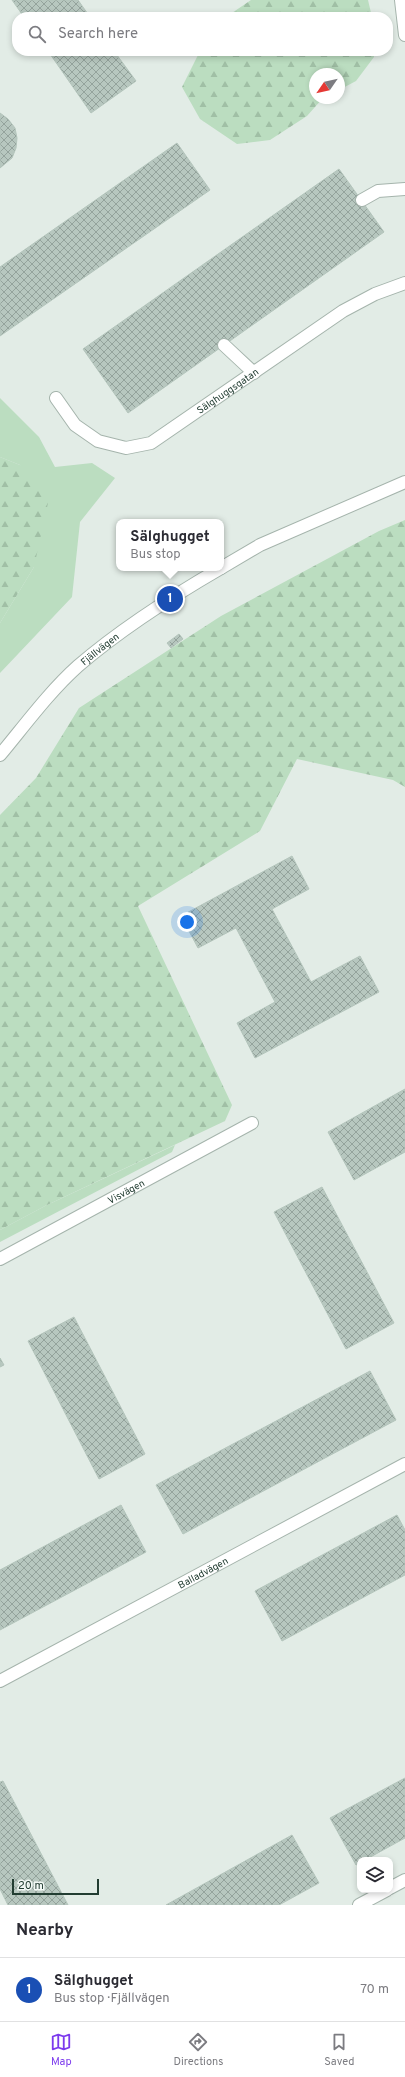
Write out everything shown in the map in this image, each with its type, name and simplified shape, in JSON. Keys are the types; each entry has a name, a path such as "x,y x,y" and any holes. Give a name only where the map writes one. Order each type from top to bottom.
{"street":[{"path":"401,0 405,35"},
{"path":"362,200 378,191 405,189"},
{"name":"Sälghuggsgatan","path":"56,398 75,425 98,441 126,448 151,443 343,311 375,294 405,283"},
{"path":"224,346 254,373"},
{"name":"Fjällvägen","path":"224,566 260,545 405,482"},
{"name":"Fjällvägen","path":"0,755 43,704 78,667 115,638 170,599 216,571"},
{"name":"Visvägen","path":"0,1259 252,1123"},
{"name":"Balladvägen","path":"0,1682 405,1464"},
{"path":"393,1886 405,1880"},
{"path":"359,1905 381,1893"}],"green space":[{"path":"251,0 368,0 371,12 233,12"},
{"path":"198,56 374,56 356,81 345,87 345,68 309,68 309,104 318,104 307,116 270,140 237,144 200,119 182,87"},
{"path":"0,398 39,437 55,467 92,463 115,478 80,522 72,597 0,673 0,623 34,567 20,465 0,457"},
{"path":"0,457 20,465 48,503 34,567 0,623"},
{"path":"405,520 405,787 393,780 297,759 260,831 138,906 232,1105 225,1121 45,1206 0,1230 0,815 36,778 79,708 221,616 379,531"},
{"path":"175,1145 172,1152 0,1242 0,1230 45,1206"}],"building":[{"path":"12,0 78,0 86,12 20,12"},
{"path":"51,56 118,56 136,81 91,113"},
{"path":"0,113 8,119 15,128 17,138 16,148 12,158 0,168"},
{"path":"177,143 210,190 0,336 0,267"},
{"path":"339,169 384,232 128,413 83,349"},
{"path":"179,634 183,639 171,648 167,643"},
{"path":"292,856 309,889 272,909 311,982 360,956 379,992 255,1058 237,1023 275,1002 236,928 198,948 181,916"},
{"path":"405,1089 405,1152 354,1180 328,1132"},
{"path":"322,1187 394,1323 346,1349 274,1212"},
{"path":"74,1317 145,1454 99,1479 28,1341"},
{"path":"0,1358 4,1365 0,1367"},
{"path":"370,1371 396,1420 183,1534 156,1485"},
{"path":"121,1505 146,1552 0,1630 0,1570"},
{"path":"397,1515 405,1530 405,1575 282,1641 255,1591"},
{"path":"405,1778 405,1838 370,1857 357,1857 357,1864 330,1818"},
{"path":"3,1781 68,1905 8,1905 0,1889 0,1782"},
{"path":"292,1835 319,1883 279,1905 166,1905"}],"place":[{"name":"Sälghugget","path":"170,599"}]}
